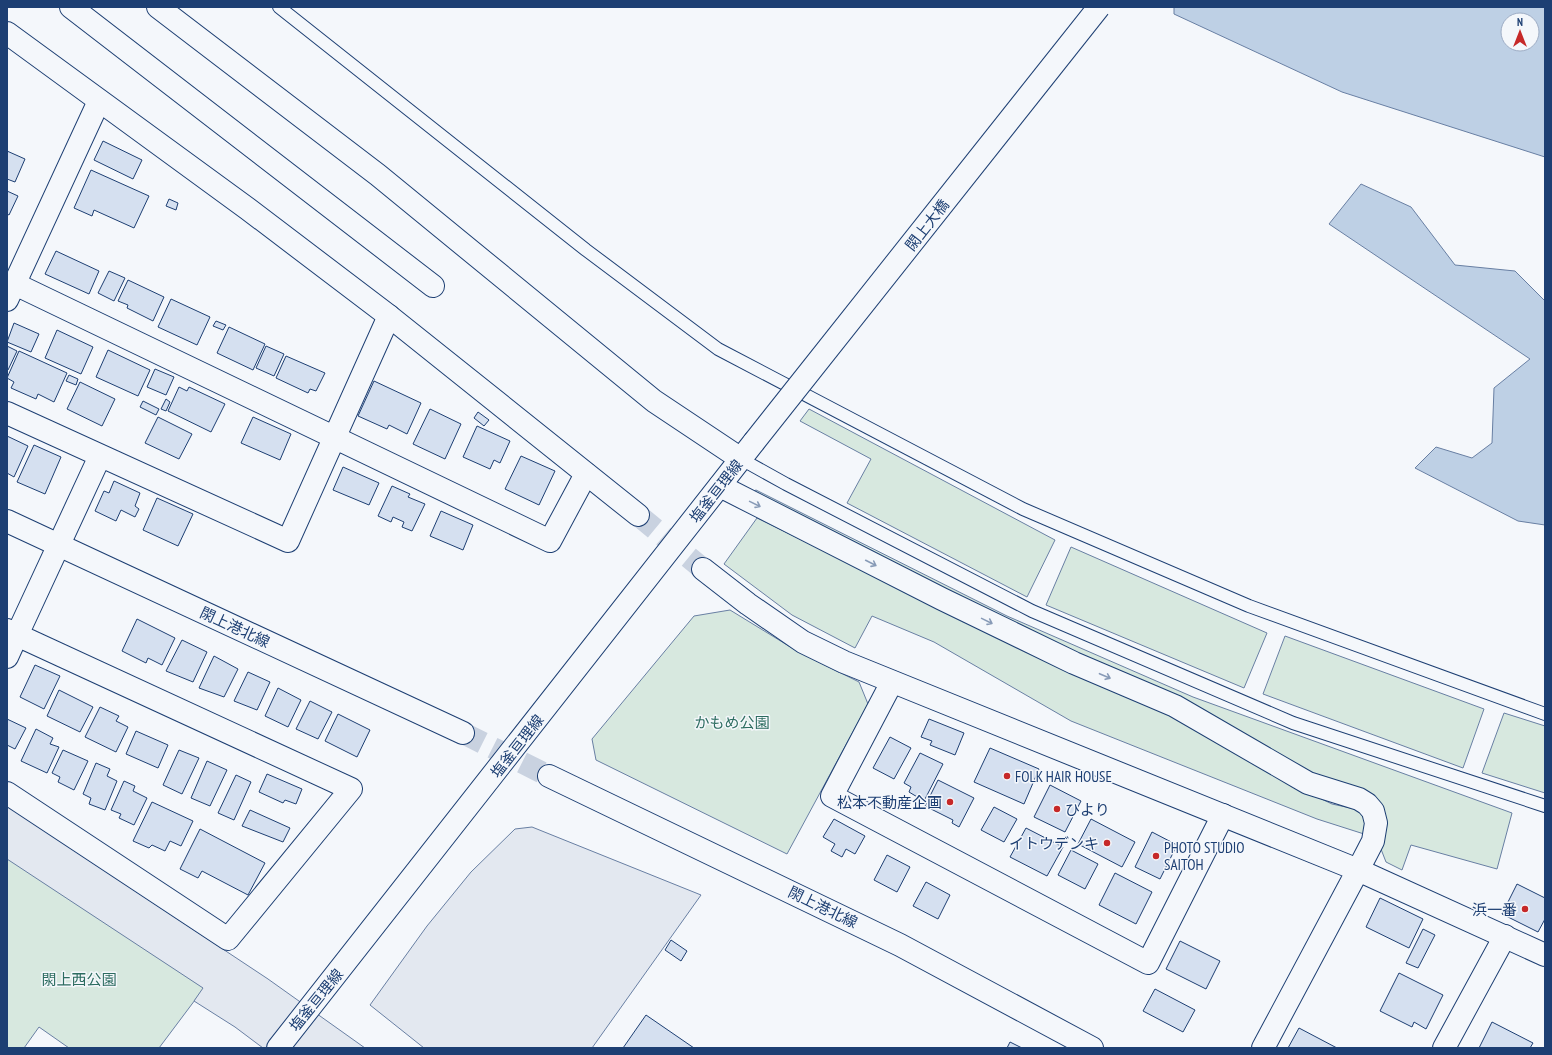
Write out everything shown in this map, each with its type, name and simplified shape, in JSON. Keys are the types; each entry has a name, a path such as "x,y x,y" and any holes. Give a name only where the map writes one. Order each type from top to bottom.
{"street":[{"path":"71,7 433,286"},
{"path":"158,7 378,175 654,401 748,450"},
{"name":"閖上大橋","path":"748,450 1099,7"},
{"path":"7,33 248,209 389,316 638,515"},
{"path":"99,101 11,292 334,437 550,541 586,474"},
{"path":"7,413 288,541 389,316"},
{"name":"塩釜亘理線","path":"278,1048 748,450"},
{"path":"7,657 12,633 59,544 100,456"},
{"path":"720,486 948,602 1074,662 1175,706 1308,783 1339,794 1359,799 1367,804 1373,811 1376,823 1373,841 1263,1048"},
{"name":"閖上港北線","path":"7,521 463,733"},
{"path":"703,568 748,604 803,642 892,682 1358,870 1545,955"},
{"path":"7,793 228,939 351,789 12,633"},
{"path":"892,682 832,796 1148,963 1223,815"},
{"name":"閖上港北線","path":"549,776 900,945 1092,1048"},
{"path":"1444,1048 1505,936"}],"lane":[{"path":"279,7 580,245 718,349 1023,509 1249,606 1545,714"},
{"path":"748,450 786,484 1032,611 1292,723 1545,806"}],"green space":[{"path":"809,409 1055,540 1027,597 847,503 871,459 800,421"},
{"path":"756,490 1007,616 1193,697 1512,813 1497,869 1411,845 1402,870 1386,862 1379,844 1382,813 1367,791 1306,771 1005,623 748,494"},
{"path":"757,518 963,619 1178,718 1307,792 1332,804 1355,809 1362,813 1366,826 1364,834 1317,819 1071,721 934,642 872,616 855,648 792,615 724,564"},
{"path":"1071,547 1267,633 1244,688 1046,605"},
{"name":"かもめ公園","path":"730,610 797,651 859,682 868,704 787,854 596,760 592,739 694,616"},
{"path":"1285,636 1484,709 1463,768 1263,694"},
{"path":"1504,713 1545,726 1545,793 1482,773"},
{"name":"閖上西公園","path":"7,855 204,988 159,1048 69,1048 39,1027 24,1048 7,1048"}],"shaded area":[{"path":"7,806 268,979 365,1048 263,1048 235,1027 194,1001 203,988 7,859"},
{"path":"532,827 701,895 592,1048 424,1048 370,1005 427,926 471,872 515,829"}],"water":[{"path":"1174,7 1545,7 1545,157 1342,92 1174,14"},
{"path":"1361,184 1411,207 1455,265 1515,271 1545,301 1545,525 1518,521 1415,468 1436,447 1472,458 1492,443 1494,388 1530,359 1329,224"}],"building":[{"path":"103,141 142,160 133,179 94,160"},
{"path":"7,151 25,159 15,182 7,179"},
{"path":"91,170 149,196 134,228 94,210 92,216 74,208"},
{"path":"7,191 18,196 9,215 7,214"},
{"path":"169,199 178,203 176,210 166,206"},
{"path":"56,251 99,271 89,294 45,274"},
{"path":"109,271 125,278 114,301 98,293"},
{"path":"128,280 164,297 153,321 127,308 128,305 118,301"},
{"path":"171,299 210,317 197,345 158,327"},
{"path":"216,321 226,325 223,330 213,326"},
{"path":"14,323 39,334 31,352 7,342"},
{"path":"229,327 265,344 253,370 217,353"},
{"path":"57,330 93,347 81,374 45,358"},
{"path":"7,346 17,351 8,370 7,370"},
{"path":"266,346 284,354 274,376 256,368"},
{"path":"108,350 150,370 138,396 96,377"},
{"path":"19,351 67,373 54,402 38,394 36,399 11,388 14,382 7,378"},
{"path":"286,356 325,373 316,391 310,389 308,393 276,378"},
{"path":"155,369 174,377 166,395 147,387"},
{"path":"69,375 78,379 76,385 66,381"},
{"path":"374,381 421,403 407,434 389,425 387,429 358,416"},
{"path":"80,382 115,399 102,426 67,409"},
{"path":"179,387 187,391 189,387 225,404 211,432 168,411"},
{"path":"166,399 170,402 166,411 161,409"},
{"path":"143,401 159,409 156,415 140,407"},
{"path":"430,409 461,424 445,459 413,444"},
{"path":"478,412 489,420 484,426 474,418"},
{"path":"158,417 192,434 179,459 145,443"},
{"path":"253,417 291,434 280,460 241,443"},
{"path":"477,426 510,441 500,463 494,460 490,469 463,457"},
{"path":"7,436 28,446 14,477 7,473"},
{"path":"34,445 61,457 45,494 17,482"},
{"path":"521,456 555,471 539,505 505,489"},
{"path":"343,467 379,483 369,505 333,490"},
{"path":"114,481 140,493 135,506 139,509 135,517 121,510 116,521 95,511 104,491 109,493"},
{"path":"392,486 410,494 408,497 425,504 412,531 402,527 404,522 393,517 391,522 378,516"},
{"path":"157,498 193,514 178,546 143,530"},
{"path":"441,511 473,525 463,550 430,536"},
{"path":"137,619 175,638 162,665 148,658 146,663 122,651"},
{"path":"182,640 207,652 193,682 166,671"},
{"path":"214,656 238,669 224,697 199,688"},
{"path":"35,665 60,676 44,709 20,697"},
{"path":"248,672 270,682 257,710 234,701"},
{"path":"278,688 301,700 288,727 265,716"},
{"path":"59,690 93,707 80,732 47,716"},
{"path":"310,701 332,712 318,739 296,729"},
{"path":"100,707 119,716 116,721 128,727 116,752 85,737"},
{"path":"338,714 370,730 357,757 325,741"},
{"path":"7,719 26,728 15,749 7,745"},
{"path":"929,719 964,733 955,755 930,745 932,741 921,737"},
{"path":"36,729 53,738 50,744 59,747 47,773 21,761"},
{"path":"136,731 168,745 158,768 126,754"},
{"path":"890,737 911,748 894,779 873,768"},
{"name":"FOLK HAIR HOUSE","path":"990,748 1039,769 1024,804 974,782"},
{"path":"63,750 88,761 74,790 58,782 60,777 52,773"},
{"path":"179,750 199,758 182,794 163,785"},
{"path":"920,753 943,764 924,801 909,792 911,787 904,783"},
{"path":"207,761 227,770 210,806 191,798"},
{"path":"96,763 110,769 107,776 117,781 105,810 89,804 91,798 83,794"},
{"path":"267,774 302,789 296,804 285,800 283,803 259,792"},
{"path":"236,775 251,782 234,820 218,813"},
{"name":"松本不動産企画","path":"938,780 974,798 959,827 952,823 953,820 925,806"},
{"path":"124,781 135,786 133,791 147,798 134,825 119,818 121,814 111,810"},
{"name":"ひより","path":"1050,785 1081,801 1065,832 1034,817"},
{"path":"152,802 193,821 181,846 170,841 165,851 152,845 149,848 133,841"},
{"path":"994,807 1017,819 1004,842 981,830"},
{"path":"250,810 290,828 283,842 242,826"},
{"path":"834,819 865,836 855,854 846,849 842,857 831,851 835,844 823,837"},
{"name":"イトウデンキ","path":"1091,819 1135,842 1122,867 1078,844"},
{"path":"1026,828 1063,847 1047,876 1010,857"},
{"path":"200,829 265,863 248,895 202,871 198,878 180,869"},
{"name":"PHOTO STUDIO SAITOH","path":"1152,832 1177,845 1160,879 1135,867"},
{"path":"1071,850 1098,864 1085,889 1058,875"},
{"path":"887,855 910,867 897,892 874,880"},
{"path":"1115,873 1152,892 1136,924 1099,905"},
{"path":"926,882 950,895 938,919 913,906"},
{"path":"1517,884 1545,898 1545,919 1538,932 1502,914"},
{"path":"1380,898 1423,919 1409,948 1366,927"},
{"path":"1423,929 1435,935 1418,968 1406,963"},
{"path":"671,940 687,951 681,961 665,950"},
{"path":"1180,941 1220,961 1206,989 1166,969"},
{"path":"1399,973 1443,995 1426,1029 1414,1022 1412,1027 1380,1011"},
{"path":"1155,989 1195,1010 1183,1032 1143,1011"},
{"path":"646,1015 694,1048 623,1048"},
{"path":"1492,1022 1533,1043 1530,1048 1479,1048"},
{"path":"1299,1028 1337,1048 1288,1048"},
{"path":"1010,1042 1022,1048 1007,1048"}],"tunnel":[{"path":"638,515 703,569"},
{"path":"463,733 549,776"}],"place":[{"name":"FOLK HAIR HOUSE","path":"1007,776"},
{"name":"松本不動産企画","path":"950,802"},
{"name":"ひより","path":"1057,809"},
{"name":"イトウデンキ","path":"1107,843"},
{"name":"PHOTO STUDIO SAITOH","path":"1156,856"},
{"name":"浜一番","path":"1525,909"}]}
